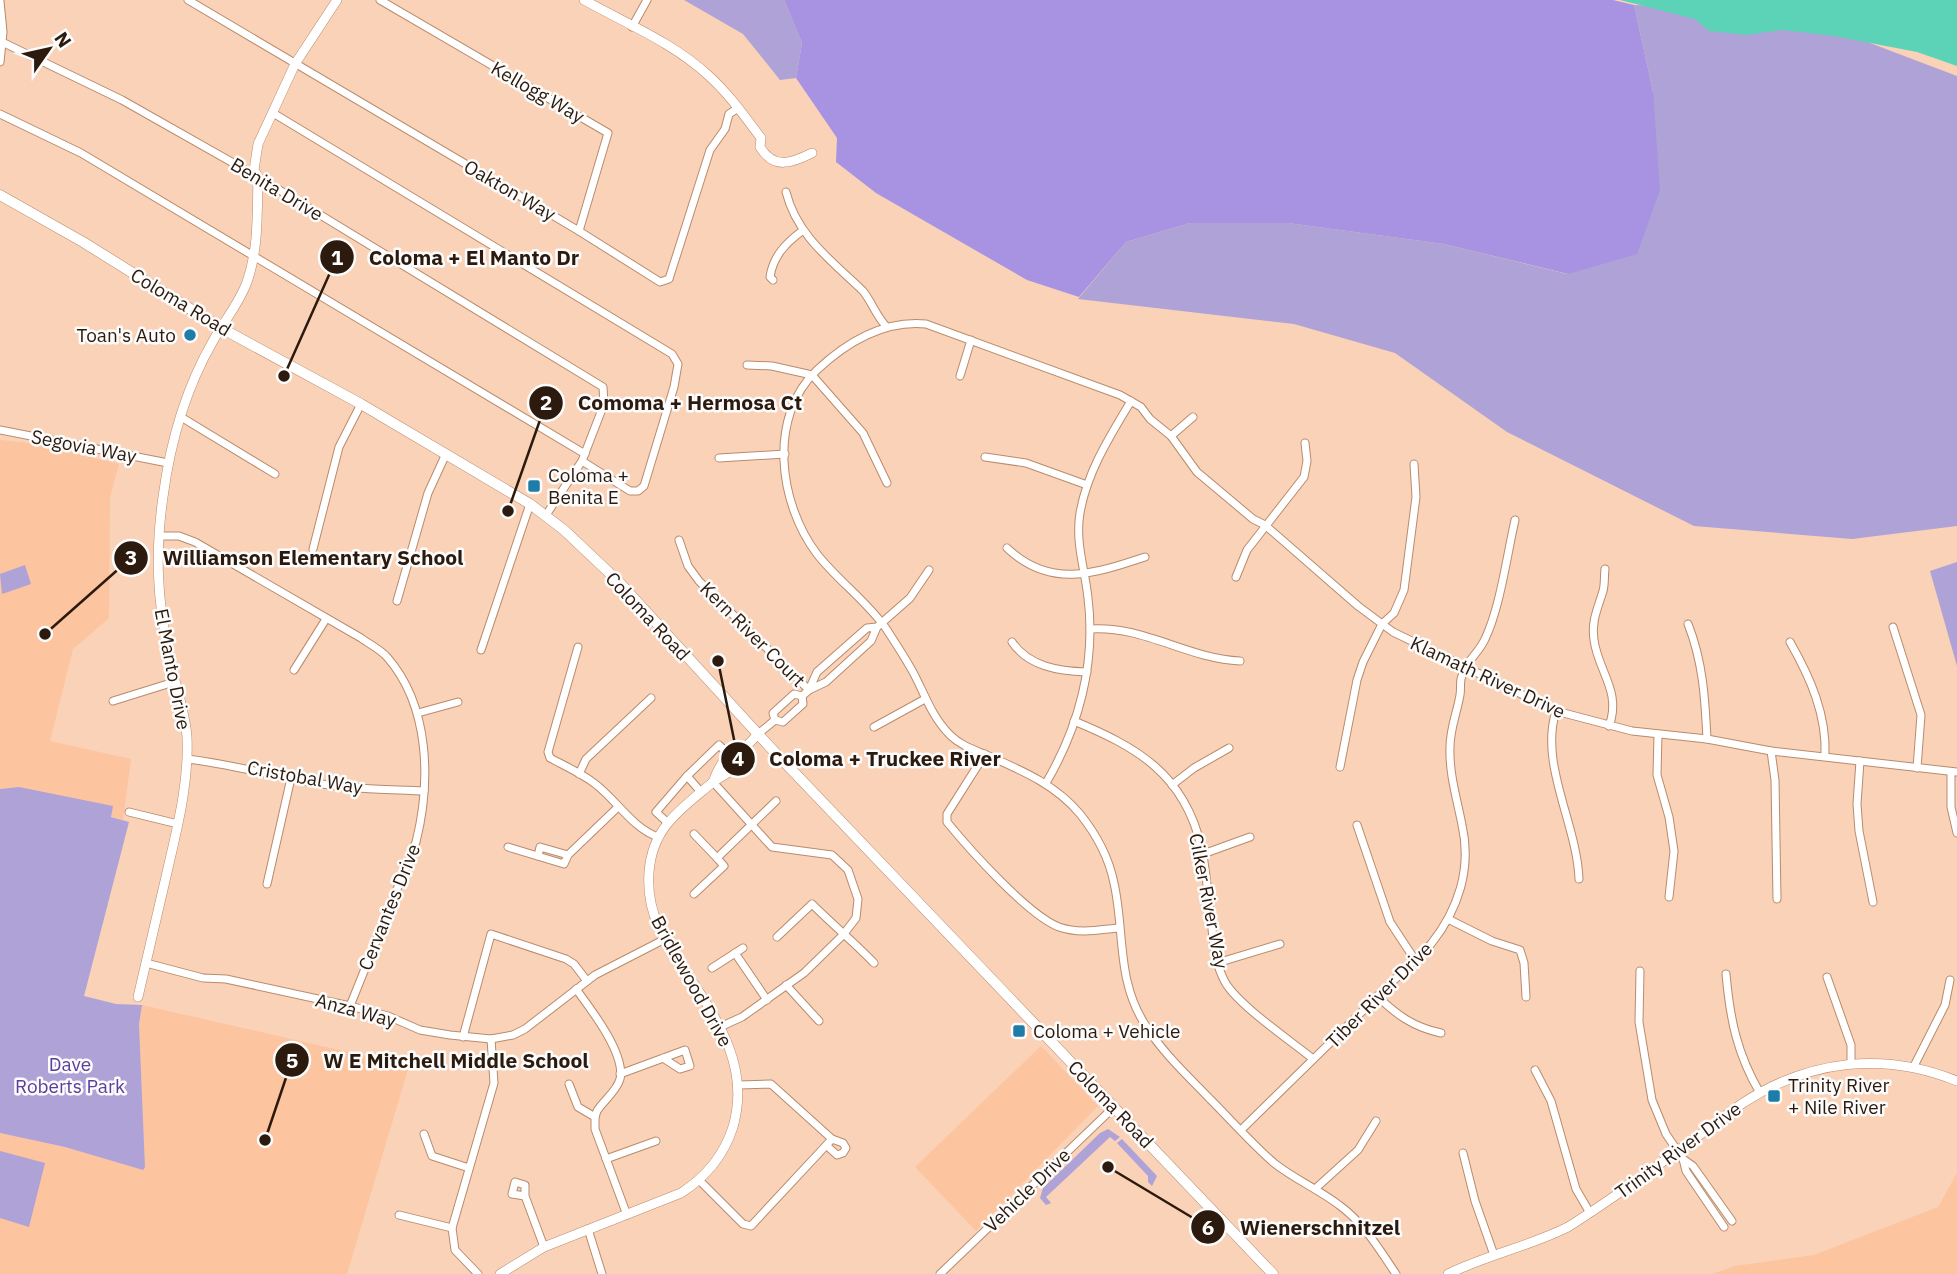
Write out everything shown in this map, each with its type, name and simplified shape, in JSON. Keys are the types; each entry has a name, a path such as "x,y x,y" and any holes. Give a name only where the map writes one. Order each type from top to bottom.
{"main road":[{"name":"Coloma Road","path":"0,195 83,242 221,328 361,404 546,515 618,581 758,734 1276,1273"}],"street":[{"name":"Oakton Way","path":"188,0 579,231 660,282 669,279 710,150 725,129 729,114 738,108"},
{"name":"El Manto Drive","path":"138,997 178,824 187,759 184,712 174,681 157,583 159,536 168,463 181,417 200,368 241,296 253,257 258,177 254,170 255,156 295,64 337,0"},
{"name":"Kellogg Way","path":"380,0 608,133 579,231"},
{"path":"584,0 695,64 719,85 738,108 761,138 760,147 763,152 772,160 788,163 812,153"},
{"path":"632,27 647,0"},
{"path":"0,1 0,62"},
{"name":"Benita Drive","path":"1,42 121,100 258,177 603,387 604,404 583,457 546,515"},
{"path":"0,114 81,153 583,457 629,491 638,491 644,486 674,387 678,364 672,354 272,113"},
{"path":"786,192 794,218 802,231 863,291 887,327"},
{"path":"774,280 770,278 771,271 778,254 802,231"},
{"name":"Klamath River Drive","path":"1396,1274 1355,1218 1275,1164 1170,1057 1145,1025 1132,998 1126,979 1118,928 1115,886 1096,837 1071,804 1046,783 966,747 950,735 933,715 905,659 806,538 791,502 784,441 789,415 796,398 812,375 853,342 887,327 926,324 1120,395 1141,407 1150,419 1171,436 1197,472 1253,519 1265,525 1382,624 1409,640 1556,711 1609,726 1658,734 1707,739 1771,751 1954,772"},
{"path":"960,376 971,340"},
{"path":"747,365 772,366 812,375 863,433 887,483"},
{"path":"1046,783 1074,721 1087,672 1090,629 1085,574 1078,539 1080,512 1087,485 1115,425 1131,401"},
{"path":"313,549 339,447 361,404"},
{"path":"181,417 275,474"},
{"path":"1171,436 1193,417"},
{"name":"Segovia Way","path":"0,430 168,463"},
{"path":"1236,577 1247,550 1304,477 1307,461 1305,443"},
{"path":"719,458 785,454"},
{"path":"397,601 428,493 445,456"},
{"path":"985,457 1026,463 1087,485"},
{"path":"1340,767 1359,674 1382,624 1394,613 1404,590 1416,498 1414,464"},
{"path":"481,650 530,504"},
{"path":"1466,668 1485,641 1492,622 1515,520"},
{"name":"Cervantes Drive","path":"159,536 179,537 195,542 384,655 410,693 418,713 424,791 416,842 350,1006"},
{"name":"Kern River Court","path":"679,540 688,566 699,581 809,690"},
{"path":"1007,548 1023,562 1040,571 1060,575 1085,574 1145,557"},
{"path":"1605,569 1603,590 1594,614 1593,626 1595,646 1610,687 1612,710 1609,726"},
{"path":"802,696 826,682 870,641 879,625 910,598 929,570"},
{"path":"294,670 326,619"},
{"path":"1688,624 1704,677 1707,739"},
{"path":"809,690 817,672 867,628 879,625"},
{"path":"1893,626 1921,715 1917,768"},
{"path":"1090,629 1118,628 1205,657 1240,661"},
{"path":"1012,642 1035,663 1061,670 1087,672"},
{"path":"1790,642 1801,661 1823,719 1825,756"},
{"path":"578,647 548,752 550,758 596,784 649,834 658,837"},
{"name":"Tiber River Drive","path":"1241,1130 1431,944 1448,919 1461,889 1465,861 1463,828 1449,760 1452,726 1461,693 1461,679 1466,668"},
{"path":"113,701 174,681"},
{"path":"775,720 773,713 794,694 802,696"},
{"path":"775,720 783,722 803,704 802,696"},
{"path":"579,774 586,759 651,698"},
{"path":"874,727 925,699"},
{"path":"418,713 458,702"},
{"path":"1556,711 1550,728 1554,772 1578,861 1579,879"},
{"path":"758,734 775,720"},
{"name":"Cilker River Way","path":"1074,721 1128,745 1154,765 1172,785 1192,820 1202,854 1217,963 1227,985 1234,994 1313,1059"},
{"name":"Bridlewood Drive","path":"500,1274 544,1247 672,1198 699,1180 714,1164 729,1137 738,1105 739,1085 731,1050 720,1027 665,939 653,912 649,897 650,862 658,837 668,823 713,782 746,758 743,750 758,734"},
{"path":"1658,734 1657,775 1674,851 1669,897"},
{"path":"668,823 656,813 687,776 719,745 728,754 736,748 743,750"},
{"path":"1172,785 1194,768 1229,748"},
{"path":"1771,751 1775,780 1777,899"},
{"name":"Bridlewood Drive","path":"713,782 728,754"},
{"path":"985,754 947,814 947,822 1036,914 1070,930 1084,932 1118,928"},
{"name":"Cristobal Way","path":"187,759 234,765 344,787 424,791"},
{"path":"1860,761 1858,831 1874,902"},
{"path":"1954,772 1951,807 1957,833"},
{"path":"687,776 701,792"},
{"path":"267,884 291,778"},
{"path":"713,782 772,847 832,855 848,870 858,899 856,918 843,935 804,973 742,1017 720,1027"},
{"path":"717,858 776,802"},
{"path":"508,847 564,864 568,855 618,807"},
{"path":"130,811 178,824"},
{"path":"1357,825 1390,922 1415,960"},
{"path":"694,834 724,866 694,894"},
{"path":"1202,854 1250,837"},
{"path":"777,937 812,904 843,935 850,937 874,963"},
{"path":"1448,919 1492,941 1520,950 1524,963 1526,997"},
{"path":"463,1037 491,934 566,960 574,964 587,981"},
{"name":"Anza Way","path":"146,963 202,978 226,979 350,1006 388,1016 420,1030 491,1039 525,1030 587,981 665,939"},
{"path":"1217,963 1280,944"},
{"path":"712,968 743,948"},
{"path":"735,953 767,1000"},
{"path":"1640,971 1639,1022 1652,1100 1686,1171 1724,1227"},
{"path":"1726,974 1735,1039 1742,1061 1760,1093"},
{"path":"1827,978 1851,1045 1851,1064"},
{"path":"1914,1066 1945,1004 1951,981"},
{"path":"786,985 819,1021"},
{"path":"576,989 605,1028 620,1074 617,1085 595,1117 595,1129 628,1215"},
{"path":"1377,996 1404,1020 1420,1028 1441,1033"},
{"path":"478,1274 456,1250 452,1228 494,1083 491,1039"},
{"path":"620,1074 663,1058"},
{"name":"Trinity River Drive","path":"1448,1274 1494,1255 1547,1238 1680,1155 1760,1093 1798,1076 1851,1064 1873,1063 1914,1066 1957,1081"},
{"path":"1535,1070 1551,1101 1576,1189 1590,1213"},
{"path":"569,1084 578,1107 595,1117"},
{"path":"699,1180 743,1224 751,1226 830,1143 771,1084 739,1085"},
{"name":"Vehicle Drive","path":"940,1274 1114,1107"},
{"path":"1315,1189 1358,1150 1376,1121"},
{"path":"424,1134 432,1156 469,1168"},
{"path":"606,1159 656,1141"},
{"path":"1463,1153 1475,1201 1494,1255"},
{"path":"1680,1155 1693,1166 1732,1221"},
{"path":"525,1196 544,1247"},
{"path":"399,1215 452,1228"},
{"path":"588,1229 603,1274"}],"shaded area":[{"path":"784,0 1613,0 1634,5 1653,92 1660,190 1637,254 1568,274 1444,244 1288,223 1190,223 1126,242 1079,297 1027,280 876,193 836,162 837,138 796,78 802,43"},
{"path":"0,440 39,444 119,464 110,497 109,618 73,649 50,741 131,759 123,820 19,787 0,789"},
{"path":"142,1005 409,1066 347,1274 0,1274 0,1133 65,1147 143,1170 145,1167 139,1024"},
{"path":"1041,1046 1098,1106 976,1231 915,1167"},
{"path":"1957,1173 1957,1274 1712,1274 1735,1266 1814,1255 1938,1207"}],"green space":[{"path":"684,0 784,0 802,43 796,78 780,80 743,34"},
{"path":"1634,5 1783,10 1957,76 1957,526 1852,539 1694,526 1507,432 1395,353 1294,324 1078,299 1126,242 1190,223 1288,223 1444,244 1567,274 1653,92"},
{"path":"1957,562 1957,666 1930,571"},
{"path":"25,565 31,584 2,594 0,574"},
{"name":"Dave Roberts Park","path":"19,787 113,806 111,817 129,822 84,996 116,1004 142,1005 139,1024 143,1170 65,1147 0,1133 0,789"},
{"path":"1108,1129 1120,1137 1115,1141 1110,1137 1046,1197 1051,1203 1046,1205 1040,1198 1043,1188 1100,1133"},
{"path":"1122,1139 1157,1176 1152,1186 1148,1182 1148,1176 1117,1143"},
{"path":"0,1151 45,1163 29,1227 0,1218"}],"water":[{"path":"1620,0 1957,0 1957,66 1917,52 1834,36 1782,30 1747,35 1709,31 1695,19"}],"place":[{"name":"Toan's Auto","path":"190,335"},
{"name":"Coloma + El Manto Dr","path":"284,376"},
{"name":"Coloma + Benita E","path":"534,486"},
{"name":"Comoma + Hermosa Ct","path":"508,511"},
{"name":"Williamson Elementary School","path":"45,634"},
{"name":"Coloma + Truckee River","path":"718,661"},
{"name":"Coloma + Vehicle","path":"1019,1031"},
{"name":"Trinity River + Nile River","path":"1774,1096"},
{"name":"W E Mitchell Middle School","path":"265,1140"},
{"name":"Wienerschnitzel","path":"1108,1167"}]}
